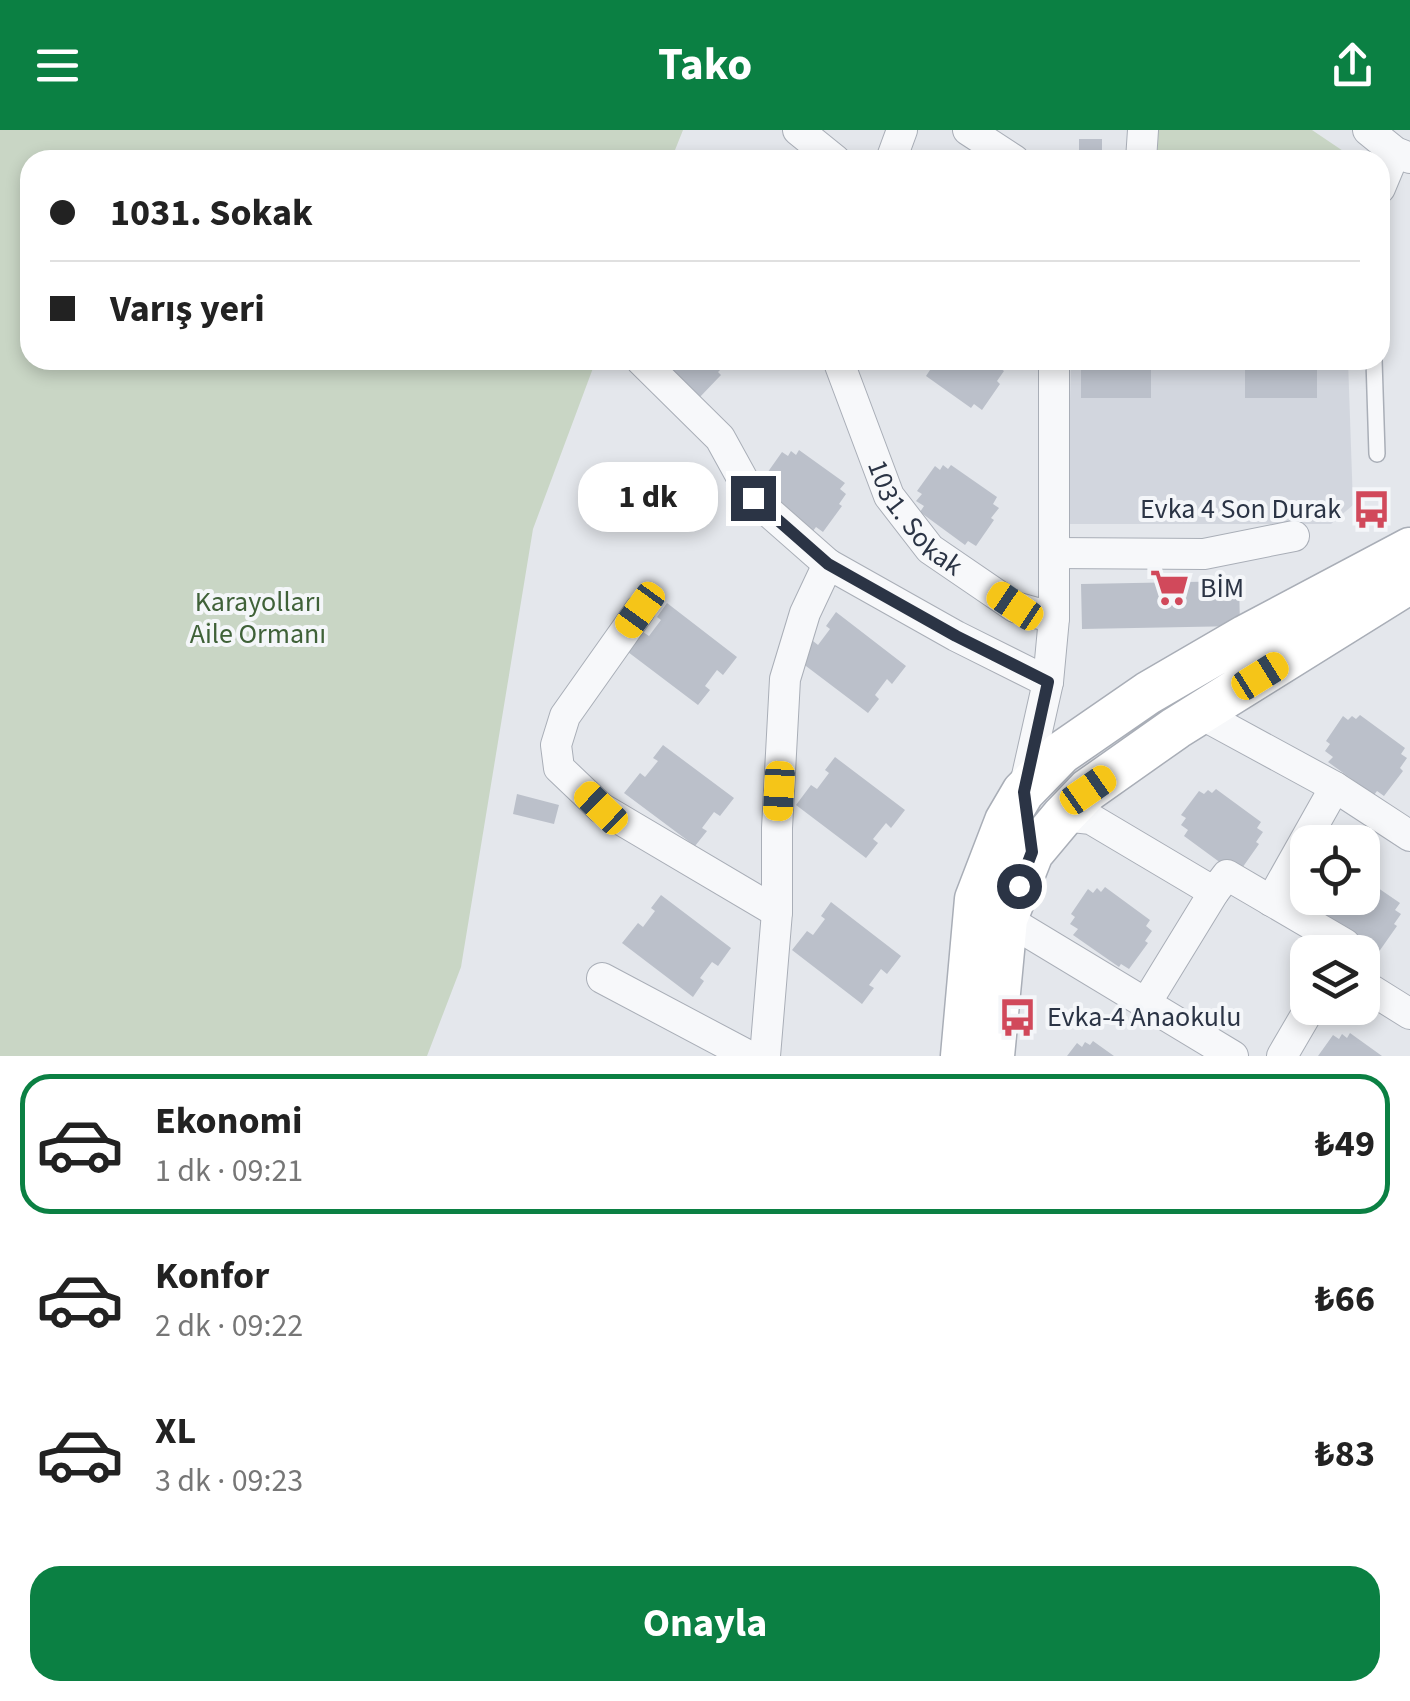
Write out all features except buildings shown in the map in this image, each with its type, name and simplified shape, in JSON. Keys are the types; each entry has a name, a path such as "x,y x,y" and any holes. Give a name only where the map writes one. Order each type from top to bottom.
{"street":[{"path":"798,130 823,150"},
{"path":"968,130 999,150"},
{"path":"1368,130 1403,155"},
{"path":"651,370 720,438 753,498 828,564 1048,682"},
{"name":"1031. Sokak","path":"842,370 889,496 930,549 1015,606 1054,618"},
{"path":"1032,852 1024,792 1048,682 1054,618 1054,370"},
{"path":"1055,553 1204,554 1294,536"},
{"path":"962,1056 976,899 1006,821 1024,792 1061,753 1148,693 1410,549"},
{"path":"765,1056 776,912 784,679 805,613 828,564"},
{"path":"994,1056 1006,919 1032,852 1063,816 1088,790 1200,713 1410,582"},
{"path":"640,610 565,716 556,745 559,768 601,808 776,912"},
{"path":"1200,713 1335,788 1410,836"},
{"path":"1271,901 1335,788"},
{"path":"1063,816 1090,819 1214,892"},
{"path":"1146,1003 1226,875 1329,935"},
{"path":"1006,919 1233,1056"},
{"path":"602,978 749,1056"},
{"path":"1380,995 1410,1014"},
{"path":"1177,1056 1180,1024"},
{"path":"1282,1056 1300,1025"}],"lane":[{"path":"1374,370 1377,454"}],"shaded area":[{"path":"1071,370 1348,370 1353,505 1331,524 1067,524"}],"green space":[{"name":"Karayolları Aile Ormanı","path":"0,130 683,130 675,150 20,150 20,370 592,370 533,529 461,967 427,1056 0,1056"},
{"path":"1158,130 1312,130 1342,150 1157,150"}],"place":[{"name":"Evka 4 Son Durak","path":"1371,509"},
{"name":"BİM","path":"1170,588"},
{"name":"Evka-4 Anaokulu","path":"1017,1017"}],"route":[{"path":"753,498 828,564 1048,682 1024,792 1032,852 1019,886"}]}
